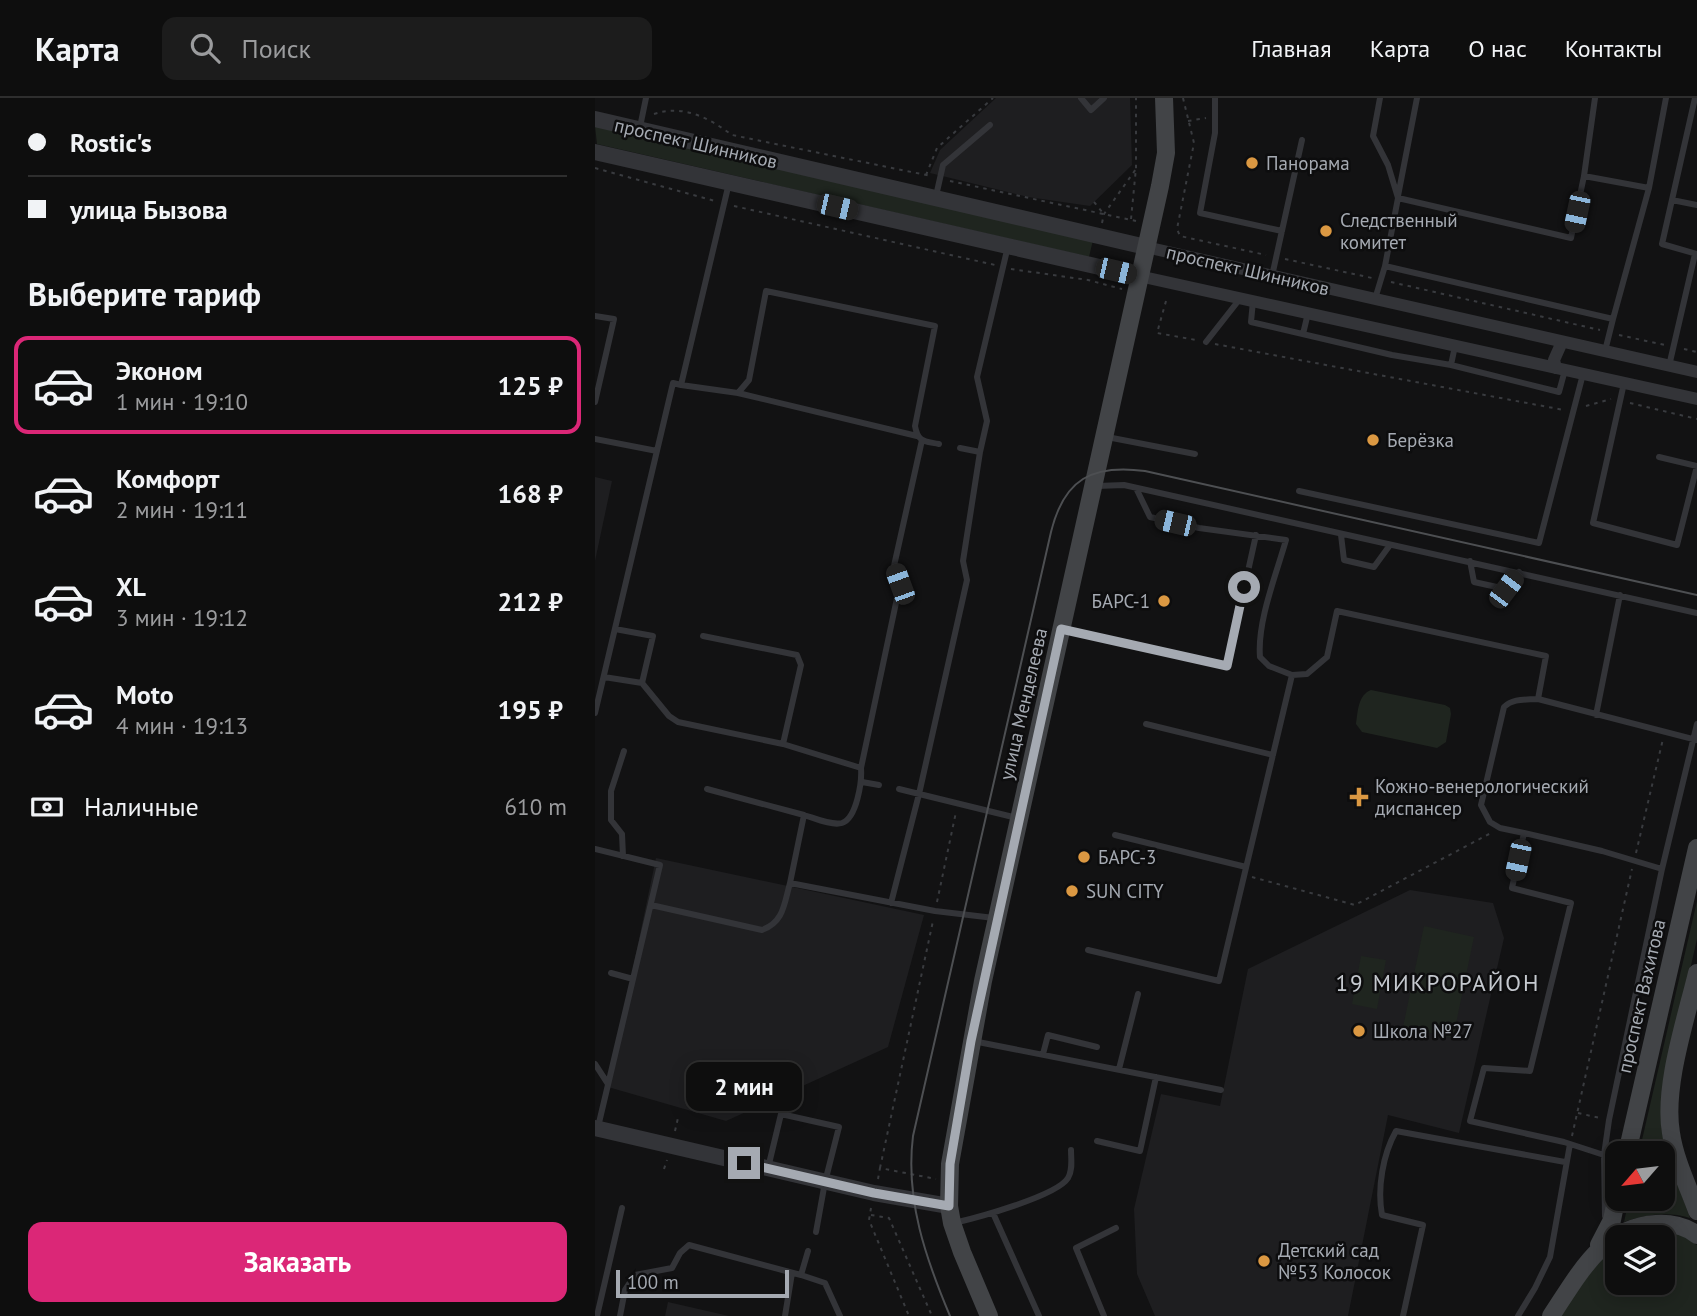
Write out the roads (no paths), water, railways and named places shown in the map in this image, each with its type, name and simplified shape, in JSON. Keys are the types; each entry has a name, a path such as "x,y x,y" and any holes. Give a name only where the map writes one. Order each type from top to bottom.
{"main road":[{"name":"улица Менделеева","path":"989,1316 962,1252 951,1215 948,1180 971,1041 997,918 1166,153 1164,98"},
{"name":"проспект Вахитова","path":"1630,1141 1697,848"},
{"path":"1697,973 1669,1107 1675,1150 1697,1211"},
{"path":"1593,1254 1623,1231 1640,1225 1660,1223 1679,1226 1697,1235"},
{"path":"1551,1316 1605,1235"}],"street":[{"name":"проспект Шинников","path":"595,119 641,123 935,198 1105,233 1146,247 1697,372"},
{"name":"проспект Шинников","path":"595,152 1697,399"},
{"path":"1102,267 1111,259 1113,248 1105,233"},
{"path":"1561,369 1554,360 1562,342"},
{"path":"596,1129 874,1193 951,1215"}],"lane":[{"path":"641,123 646,98"},
{"path":"1081,98 1091,110 1104,98"},
{"path":"1215,98 1215,133 1200,213 1282,231"},
{"path":"1380,98 1373,136 1388,165 1398,198"},
{"path":"1375,299 1385,266 1417,98"},
{"path":"1398,198 1571,238 1584,176 1594,98"},
{"path":"1605,351 1649,188 1666,98"},
{"path":"1669,366 1696,254 1662,244 1695,98"},
{"path":"935,198 943,165 990,125"},
{"path":"1272,276 1302,140"},
{"path":"1584,176 1649,188"},
{"path":"681,385 729,182"},
{"path":"1672,200 1697,205"},
{"path":"891,903 919,794 967,580 963,561 987,421 977,377 1008,246"},
{"path":"1385,266 1613,318"},
{"path":"707,789 838,823 851,816 862,782 861,768 900,584 894,566 919,438 915,426 935,326 766,291 748,380 738,393"},
{"path":"1247,300 1251,322 1392,355 1451,365 1559,392 1561,369"},
{"path":"1206,342 1247,300"},
{"path":"1303,334 1308,313"},
{"path":"595,316 614,319 595,402"},
{"path":"1451,365 1455,346"},
{"path":"1299,491 1539,543 1583,374"},
{"path":"595,713 673,383 738,393 939,444"},
{"path":"1624,383 1593,523 1677,545 1697,466 1659,457"},
{"path":"1105,437 1195,454"},
{"path":"595,439 657,451"},
{"path":"960,448 980,452"},
{"path":"1094,486 1136,488 1697,613"},
{"path":"1136,488 1150,517 1199,528 1286,540"},
{"path":"1289,524 1259,648 1260,657 1269,666 1291,675 1307,674 1327,657 1337,611 1546,656 1538,699"},
{"path":"1341,534 1344,560 1374,566 1390,545"},
{"path":"1061,629 1227,666 1256,535"},
{"path":"1470,561 1474,582 1506,589 1519,572"},
{"path":"1596,715 1621,595"},
{"path":"615,629 653,636 642,683"},
{"path":"703,636 797,655 801,665 783,744"},
{"path":"1088,950 1219,981 1291,675"},
{"path":"604,677 642,683 669,716 678,722 783,744 861,768"},
{"path":"1662,869 1500,828 1490,822 1481,805 1504,707 1508,703 1538,699 1695,740"},
{"path":"1146,724 1273,755"},
{"path":"1605,1235 1604,1156 1609,1121 1662,869 1697,724"},
{"path":"623,856 622,834 611,820 611,791 624,751"},
{"path":"862,782 879,785"},
{"path":"899,789 1019,818"},
{"path":"651,905 762,930 773,926 780,918 790,883 804,815"},
{"path":"1524,833 1513,888 1571,902 1530,1071 1484,1068 1470,1121 1570,1144 1604,1156"},
{"path":"1115,835 1246,867"},
{"path":"595,849 660,865 596,1129"},
{"path":"790,883 935,911 997,918"},
{"path":"611,973 633,979"},
{"path":"1119,1069 1138,994"},
{"path":"1043,1054 1048,1035 1097,1047"},
{"path":"971,1041 1221,1090"},
{"path":"595,1064 608,1084"},
{"path":"1097,1141 1140,1151 1156,1077"},
{"path":"767,1168 781,1114 839,1127 816,1232"},
{"path":"1403,1316 1423,1225 1382,1215 1379,1198 1386,1157 1397,1131 1565,1162"},
{"path":"1518,1316 1550,1257 1570,1144"},
{"path":"951,1215 993,1213 1067,1180 1071,1170 1071,1150"},
{"path":"597,1316 622,1208"},
{"path":"993,1213 1039,1316"},
{"path":"1104,1316 1076,1248 1116,1228"},
{"path":"620,1316 625,1290 635,1275 672,1268 680,1253 689,1245 825,1283 840,1316"},
{"path":"801,1275 808,1251"},
{"path":"785,1316 792,1273"}],"tram line":[{"path":"950,1316 919,1229 912,1183 913,1136 1051,532 1064,499 1072,488 1095,473 1126,469 1145,471 1697,595"}],"place":[{"name":"Панорама","path":"1252,163"},
{"name":"Следственный комитет","path":"1326,231"},
{"name":"Берёзка","path":"1373,440"},
{"name":"БАРС-1","path":"1164,601"},
{"name":"Кожно-венерологический диспансер","path":"1359,797"},
{"name":"БАРС-3","path":"1084,857"},
{"name":"SUN CITY","path":"1072,891"},
{"name":"Школа №27","path":"1359,1031"},
{"name":"Детский сад №53 Колосок","path":"1264,1261"}],"district":[{"name":"19 МИКРОРАЙОН","path":"1438,983"}]}
